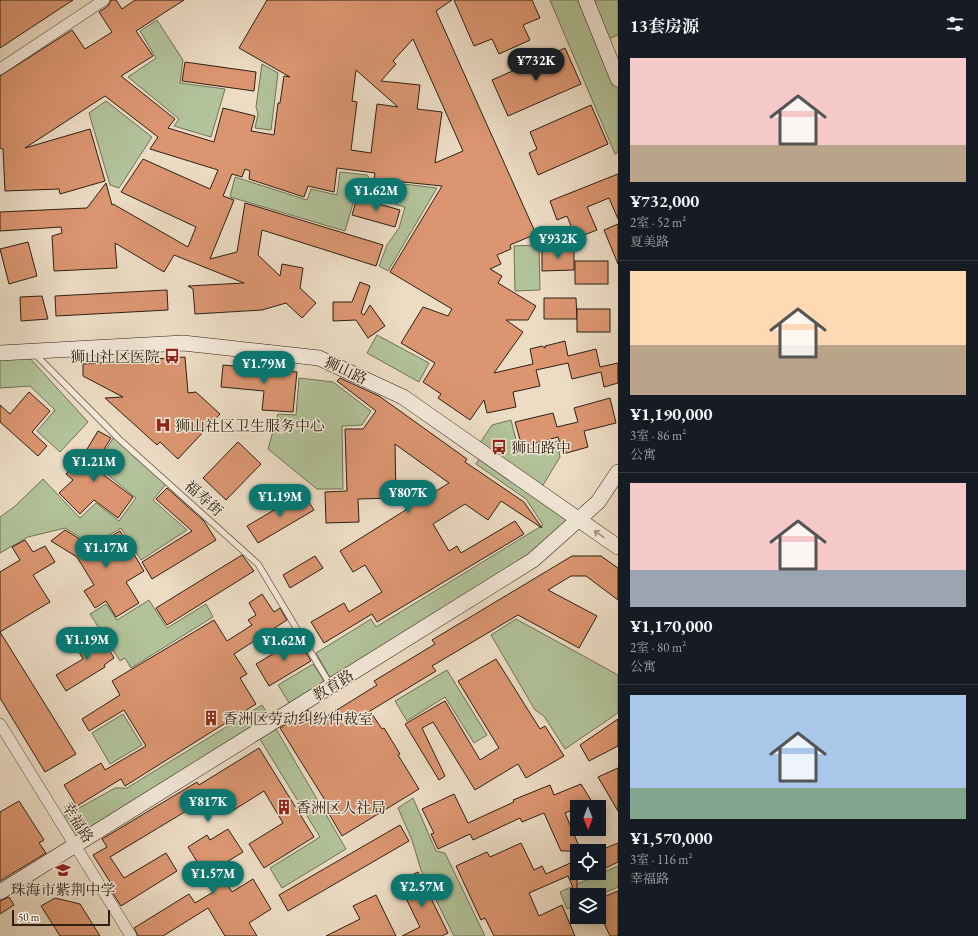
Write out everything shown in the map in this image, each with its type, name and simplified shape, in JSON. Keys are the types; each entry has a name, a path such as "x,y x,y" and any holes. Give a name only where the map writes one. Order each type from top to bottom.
{"street":[{"path":"0,69 104,0"},
{"path":"586,0 618,79"},
{"name":"狮山路","path":"0,353 183,343 319,358 403,398 618,547"},
{"name":"教育路","path":"0,892 533,560 579,521 598,502 618,472"},
{"name":"幸福路","path":"0,724 130,936"}],"lane":[{"name":"福寿街","path":"32,351 119,439 258,564 331,686"}],"green space":[{"path":"550,0 581,0 618,88 618,153 615,154"},
{"path":"590,0 618,0 618,35 606,40"},
{"path":"157,20 183,60 180,83 225,89 211,137 174,126 179,119 128,77 156,58 140,31"},
{"path":"262,64 278,73 271,130 255,128 258,114 256,107"},
{"path":"106,101 152,137 119,188 110,185 89,113"},
{"path":"340,172 367,175 370,180 437,188 388,271 379,266 387,245 399,228 405,207 356,193 345,231 230,197 235,177 307,200 311,189 337,195"},
{"path":"539,245 540,290 515,291 514,246"},
{"path":"377,335 429,363 419,382 367,353"},
{"path":"27,355 88,422 60,452 37,431 55,410 30,386 0,388 0,357"},
{"path":"299,378 333,382 371,411 362,425 342,426 343,489 317,489 268,449 278,414 296,415"},
{"path":"511,420 519,452 557,441 560,457 540,490 478,446 492,425"},
{"path":"114,437 166,484 153,500 187,530 141,560 121,528 93,545 65,528 28,537 0,553 0,517 14,507 43,479 80,518 96,503 119,521 136,498 96,465"},
{"path":"481,456 575,521 532,557 332,681 316,653 371,619 376,627 543,525 526,499 476,464"},
{"path":"149,600 167,628 206,604 213,617 131,668 125,658 120,661 90,614 106,604 117,620"},
{"path":"516,619 618,675 618,713 565,749 544,716 535,710 491,635"},
{"path":"313,664 326,684 291,706 278,685"},
{"path":"447,670 487,735 474,743 445,697 407,721 395,701"},
{"path":"262,705 271,719 77,839 63,817 115,788 127,788"},
{"path":"123,714 142,745 110,764 92,733"},
{"path":"275,727 346,849 282,888 270,868 320,837 258,736"},
{"path":"413,798 436,851 445,853 485,936 454,936 421,870 412,840 398,808"},
{"path":"618,866 618,887 606,892 606,888 570,888 570,908 567,909 560,892 587,880 606,880 606,871"}],"building":[{"path":"0,0 73,0 0,48"},
{"path":"111,0 116,0 122,9 135,0 184,0 136,31 153,56 121,76 175,119 168,128 214,142 223,108 255,116 251,131 274,135 278,103 280,103 284,76 290,77 239,48 267,0 452,0 436,11 536,234 510,245 511,249 497,255 501,264 490,269 502,276 498,283 536,306 528,320 506,320 523,332 494,373 533,364 530,349 542,346 545,348 545,346 565,341 568,356 596,349 600,367 618,363 618,383 604,387 601,372 572,379 568,363 536,370 540,386 513,392 516,407 487,413 484,400 470,420 438,398 441,394 423,382 435,363 401,343 423,307 448,316 452,309 390,272 442,186 374,179 375,173 337,168 334,192 308,186 304,197 249,179 250,171 245,169 242,177 232,174 223,196 234,200 210,259 237,252 245,203 383,245 376,266 262,230 258,255 280,276 282,264 303,268 300,288 316,303 302,318 286,303 262,310 195,314 193,289 188,286 244,283 174,255 164,272 115,243 117,268 54,271 52,236 62,233 61,227 0,231 0,212 87,208 106,183 112,205 113,204 188,247 196,227 121,192 143,159 210,189 218,170 150,149 158,137 105,96 25,148 90,129 105,181 60,194 59,189 5,191 3,149 0,148 0,76 72,30 85,49 112,32 99,12 108,6","holes":["413,39 463,151 435,163 442,112 417,109 420,85 381,81 396,64 393,61","356,70 398,107 377,104 371,153 351,150 357,102 352,101"]},
{"path":"454,0 532,0 540,18 523,25 530,40 499,54 492,39 474,46"},
{"path":"565,48 581,84 508,116 492,80"},
{"path":"185,62 256,72 254,91 182,81"},
{"path":"591,105 608,144 538,175 529,153 537,149 530,132"},
{"path":"618,174 618,219 609,198 587,207 597,230 576,238 567,216 557,220 550,201"},
{"path":"357,198 400,210 395,227 352,215"},
{"path":"618,224 618,264 604,230"},
{"path":"28,242 37,276 9,284 0,249"},
{"path":"542,249 574,249 574,270 542,271"},
{"path":"575,261 608,261 608,284 575,284"},
{"path":"360,282 370,286 361,313 364,315 370,305 385,326 368,338 356,320 333,321 333,302 352,302"},
{"path":"167,290 168,310 56,316 55,296"},
{"path":"42,296 48,319 21,321 20,297"},
{"path":"544,298 576,298 577,319 544,319"},
{"path":"577,309 610,309 610,332 577,332"},
{"path":"185,357 188,393 196,392 220,414 178,459 160,442 157,445 105,398 123,397 83,376 83,364"},
{"path":"223,365 297,372 293,412 262,410 264,391 221,387"},
{"path":"340,378 379,396 467,459 465,462 524,502 542,528 501,501 488,520 465,504 433,524 449,551 457,546 461,553 515,521 524,534 377,622 372,614 324,643 311,622 344,603 349,612 382,592 365,565 353,572 340,551 449,483 395,444 396,498 358,499 359,522 326,523 325,492 347,491 345,429 363,429 376,411 337,381"},
{"path":"29,392 50,411 32,432 47,446 38,456 0,422 0,405 10,414"},
{"path":"610,398 616,423 584,431 588,447 563,454 558,437 522,447 515,422 553,413 557,427 578,422 574,408"},
{"path":"98,431 111,438 93,467 133,497 118,518 94,500 80,514 59,493 73,480 66,474 81,459"},
{"path":"238,442 261,464 226,500 203,478"},
{"path":"167,488 204,521 216,540 152,579 142,562 192,531 156,499"},
{"path":"303,493 314,510 258,543 247,526"},
{"path":"65,530 93,547 120,531 144,571 126,582 139,603 116,617 106,601 95,608 84,591 94,585 77,557 51,541"},
{"path":"25,540 33,552 45,546 55,562 33,575 50,602 0,632 0,572 20,560 12,547"},
{"path":"242,555 254,571 167,625 156,608"},
{"path":"315,556 323,568 290,588 283,575"},
{"path":"572,556 601,556 618,568 618,600 586,576 571,576 548,590 597,616 579,648 518,615 432,666 436,671 370,711 382,729 384,728 400,754 398,755 419,789 342,836 325,807 328,805 280,728 308,710 316,723 377,685 374,681 435,644 432,640"},
{"path":"262,594 274,612 280,608 287,620 234,654 247,674 240,678 256,704 125,786 121,779 77,806 64,785 101,763 105,770 146,746 124,710 89,731 82,719 120,695 112,681 214,620 227,641 252,625 248,620 256,615 249,603"},
{"path":"98,631 114,658 104,665 105,667 66,691 56,675 83,659 75,645"},
{"path":"0,632 76,754 45,772 0,698"},
{"path":"298,639 311,661 269,686 256,664"},
{"path":"496,659 540,729 545,726 564,756 526,778 518,764 475,790 433,722 422,728 445,776 439,780 405,724 445,701 480,760 499,748 458,681"},
{"path":"618,719 618,746 589,761 580,745"},
{"path":"259,748 314,837 264,868 249,844 283,823 264,791 229,813 216,793 110,857 124,878 166,853 177,871 121,906 109,887 112,885 93,855 107,847 102,839 197,782 199,785"},
{"path":"618,768 618,811 598,777"},
{"path":"581,784 591,800 570,800 570,811 565,813 570,825 570,836 575,836 578,844 570,844 570,851 561,851 544,813 522,822 520,818 473,840 470,834 438,849 431,834 434,833 422,809 454,794 468,823 514,802 513,800 550,785 554,795"},
{"path":"19,801 44,840 39,843 46,853 0,881 0,812"},
{"path":"400,825 409,841 288,911 279,895"},
{"path":"228,829 243,852 217,868 232,892 253,879 271,909 249,923 257,936 225,936 208,908 163,936 138,936 134,928 189,894 195,903 215,891 188,847 207,835 210,840"},
{"path":"521,843 534,870 542,866 546,874 570,863 570,880 577,880 577,888 573,888 568,876 529,893 539,916 562,905 575,936 494,936 485,918 481,920 456,866 487,852 490,857"},
{"path":"618,843 618,862 606,868 606,848"},
{"path":"418,872 448,933 442,936 402,936 420,927 398,882"},
{"path":"618,891 618,936 610,936 604,924 606,924 606,896"},
{"path":"376,895 396,936 326,936 360,919 353,906"},
{"path":"9,897 14,905 0,914 0,901"},
{"path":"55,898 80,904 100,936 60,936 41,906"}],"place":[{"name":"狮山社区医院","path":"172,356"},
{"name":"狮山社区卫生服务中心","path":"163,425"},
{"name":"狮山路中","path":"499,447"},
{"name":"香洲区劳动纠纷仲裁室","path":"211,718"},
{"name":"香洲区人社局","path":"284,807"},
{"name":"珠海市紫荆中学","path":"63,870"}]}
